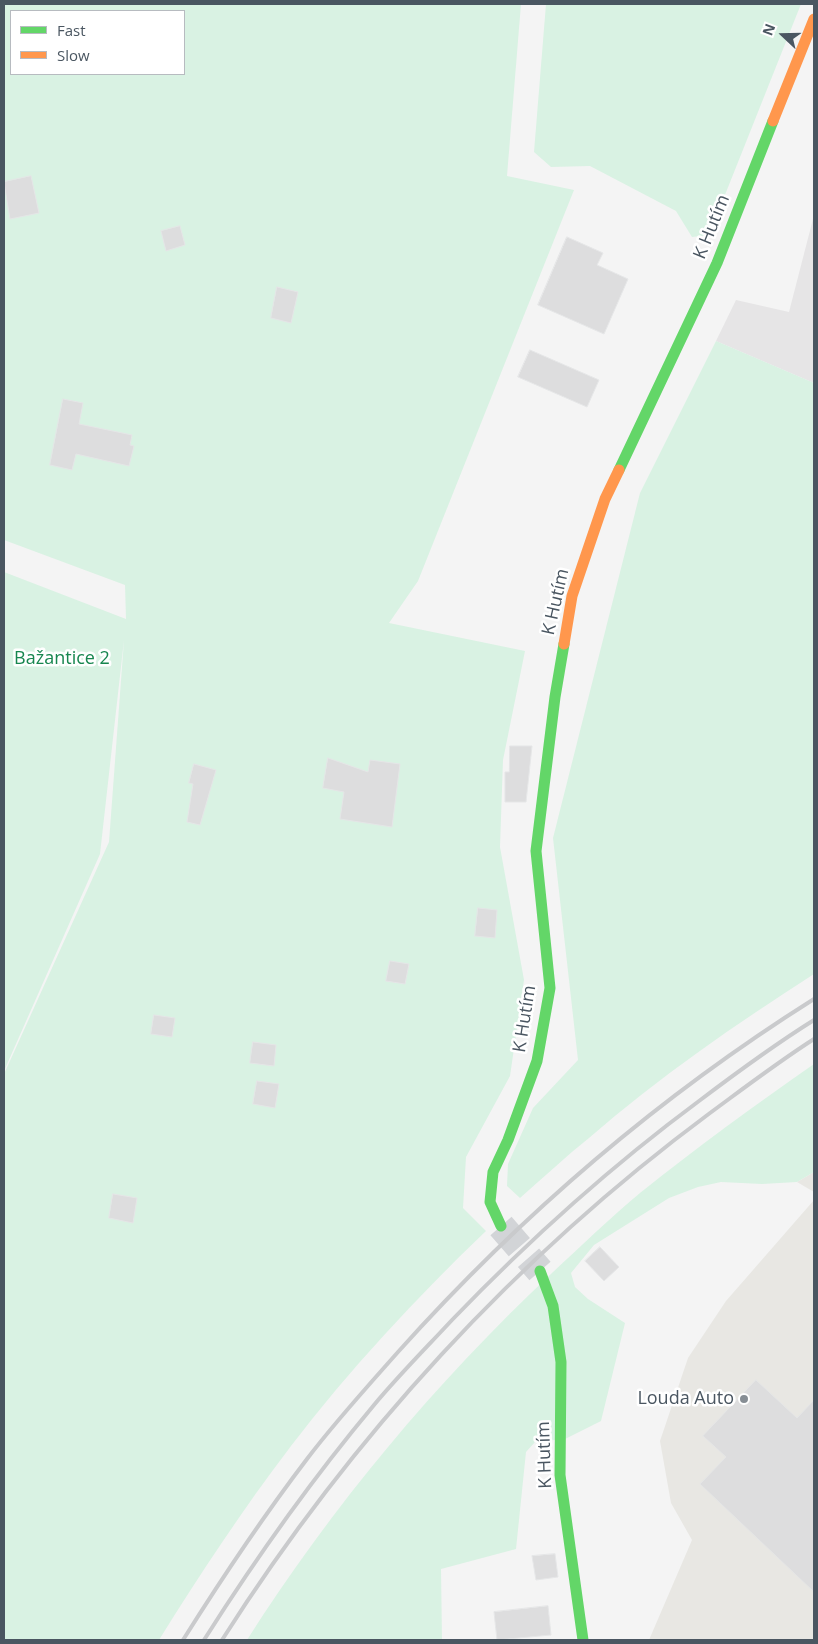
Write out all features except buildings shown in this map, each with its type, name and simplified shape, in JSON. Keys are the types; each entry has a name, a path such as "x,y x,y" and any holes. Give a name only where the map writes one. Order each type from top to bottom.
{"street":[{"name":"K Hutím","path":"501,1226 490,1202 493,1172 508,1140 537,1061 550,988 536,851 555,697 572,596 605,499 717,263 814,19"},
{"name":"K Hutím","path":"540,1270 553,1306 561,1362 560,1475 583,1640"}],"shaded area":[{"path":"814,215 814,383 716,341 736,300 789,312"},
{"path":"814,1172 814,1192 797,1182"},
{"name":"Louda Auto","path":"814,1200 814,1640 649,1640 692,1540 671,1503 660,1441 688,1358 726,1301"}],"green space":[{"name":"Bažantice 2","path":"4,4 521,4 507,176 574,190 418,581 389,623 525,651 503,760 500,847 524,980 510,1076 466,1157 463,1208 486,1231 384,1335 313,1418 239,1518 159,1640 4,1640 4,1074 109,842 124,640 100,854 4,1071 4,572 126,619 125,585 4,540"},
{"path":"546,4 801,4 709,235 692,237 676,211 590,166 551,167 534,152"},
{"path":"716,341 814,383 814,974 670,1072 616,1115 520,1198 507,1186 508,1164 533,1108 578,1060 553,838 640,493"},
{"path":"814,1064 814,1172 797,1182 762,1184 721,1182 698,1187 669,1198 594,1245 571,1273 575,1287 588,1299 625,1323 601,1421 565,1439 535,1442 526,1452 516,1549 441,1569 442,1640 247,1640 314,1541 350,1494 427,1402 509,1315 585,1242 640,1193 726,1127"}],"tunnel":[{"path":"501,1226 540,1271"}],"railway":[{"path":"183,1640 243,1548 307,1459 398,1352 493,1253 543,1206 647,1117 757,1036 814,999"},
{"path":"204,1640 285,1520 329,1461 383,1394 452,1320 540,1233 602,1178 666,1126 741,1070 814,1020"},
{"path":"222,1640 272,1565 325,1492 382,1422 442,1354 504,1290 570,1228 639,1169 710,1113 814,1039"}],"traffic: fast":[{"path":"619,470 717,263 773,121"},
{"path":"501,1226 490,1202 493,1172 508,1140 537,1061 550,988 536,851 555,697 564,644"},
{"path":"540,1271 553,1306 561,1362 560,1475 583,1640"}],"traffic: slow":[{"path":"773,121 814,19"},
{"path":"564,644 572,596 605,499 619,470"}],"place":[{"name":"Louda Auto","path":"744,1399"}]}
